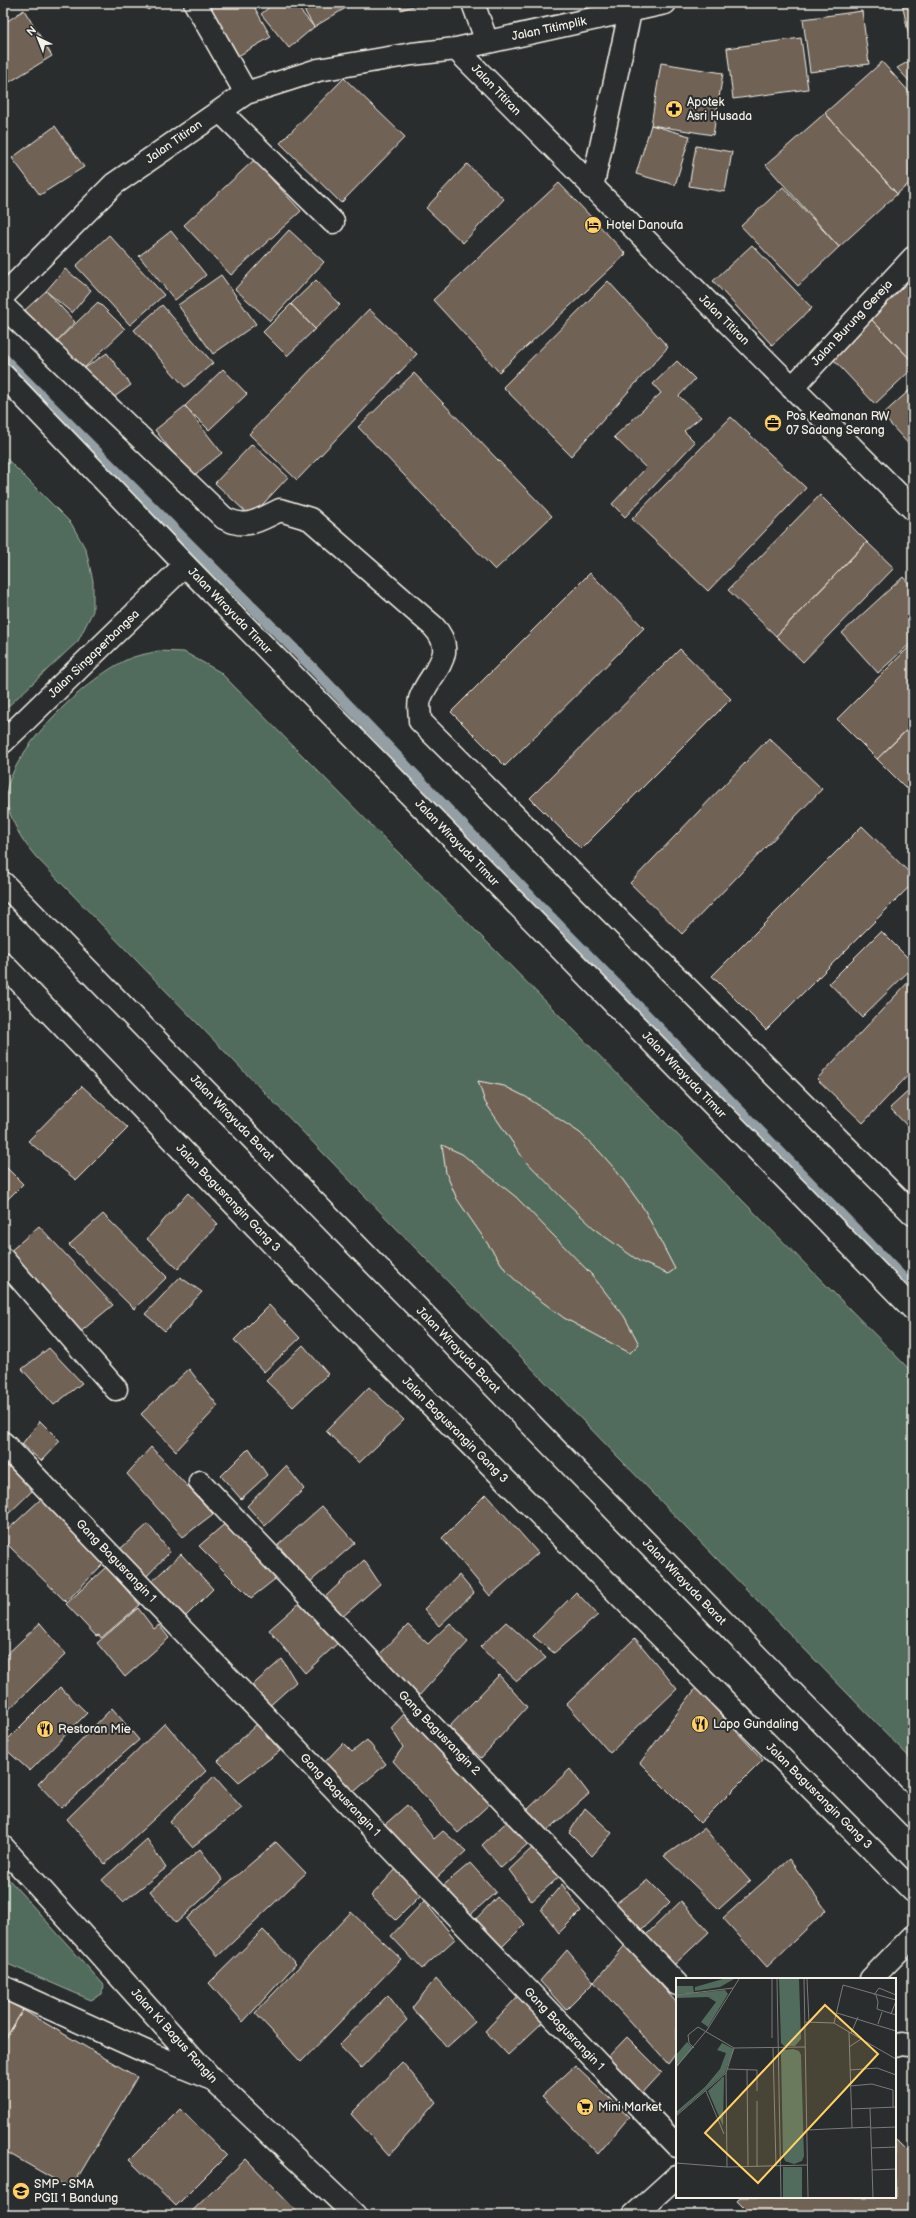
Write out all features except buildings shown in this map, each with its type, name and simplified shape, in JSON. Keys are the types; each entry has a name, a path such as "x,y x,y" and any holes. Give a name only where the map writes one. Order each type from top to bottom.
{"street":[{"path":"195,3 246,93"},
{"path":"473,3 487,42"},
{"name":"Jalan Titimplik","path":"456,49 630,12 665,3"},
{"path":"592,188 630,12"},
{"name":"Jalan Titiran","path":"3,296 114,184 246,93 318,70 412,54 456,49 592,188 913,509"},
{"path":"220,111 333,222"},
{"name":"Jalan Burung Gereja","path":"792,388 913,258"},
{"path":"3,306 224,518 236,525 255,522 280,510 310,519 433,626 443,636 444,656 437,671 426,685 419,701 420,721 913,1214"},
{"name":"Jalan Wirayuda Timur","path":"3,375 185,565 913,1309"},
{"name":"Jalan Singaperbangsa","path":"3,742 185,565"},
{"name":"Jalan Wirayuda Barat","path":"3,883 913,1816"},
{"name":"Jalan Bagusrangin Gang 3","path":"3,964 313,1286 913,1891"},
{"path":"3,1259 116,1389"},
{"name":"Gang Bagusrangin 1","path":"3,1443 676,2145"},
{"name":"Gang Bagusrangin 2","path":"200,1482 676,1983"},
{"name":"Jalan Ki Bagus Rangin","path":"3,1848 212,2079 355,2215"},
{"path":"872,1978 913,1936"},
{"path":"3,1987 151,2054 212,2079"},
{"path":"896,2046 902,2044 913,2046"},
{"path":"634,2215 676,2177"}],"green space":[{"path":"3,455 71,523 86,550 93,581 93,611 78,641 3,711"},
{"path":"158,651 184,652 220,672 913,1373 913,1761 36,857 23,841 5,799 10,780 20,760 34,739 70,700 90,683 130,658"},
{"path":"3,1873 103,1984 102,1994 91,2000 3,1962"}],"waterway":[{"path":"3,358 306,661 536,902 904,1279"}],"place":[{"name":"Apotek Asri Husada","path":"674,109"},
{"name":"Hotel Danoufa","path":"593,225"},
{"name":"Pos Keamanan RW 07 Sadang Serang","path":"773,423"},
{"name":"Lapo Gundaling","path":"700,1724"},
{"name":"Restoran Mie","path":"45,1729"},
{"name":"Mini Market","path":"585,2107"},
{"name":"SMP - SMA PGII 1 Bandung","path":"21,2191"}]}
